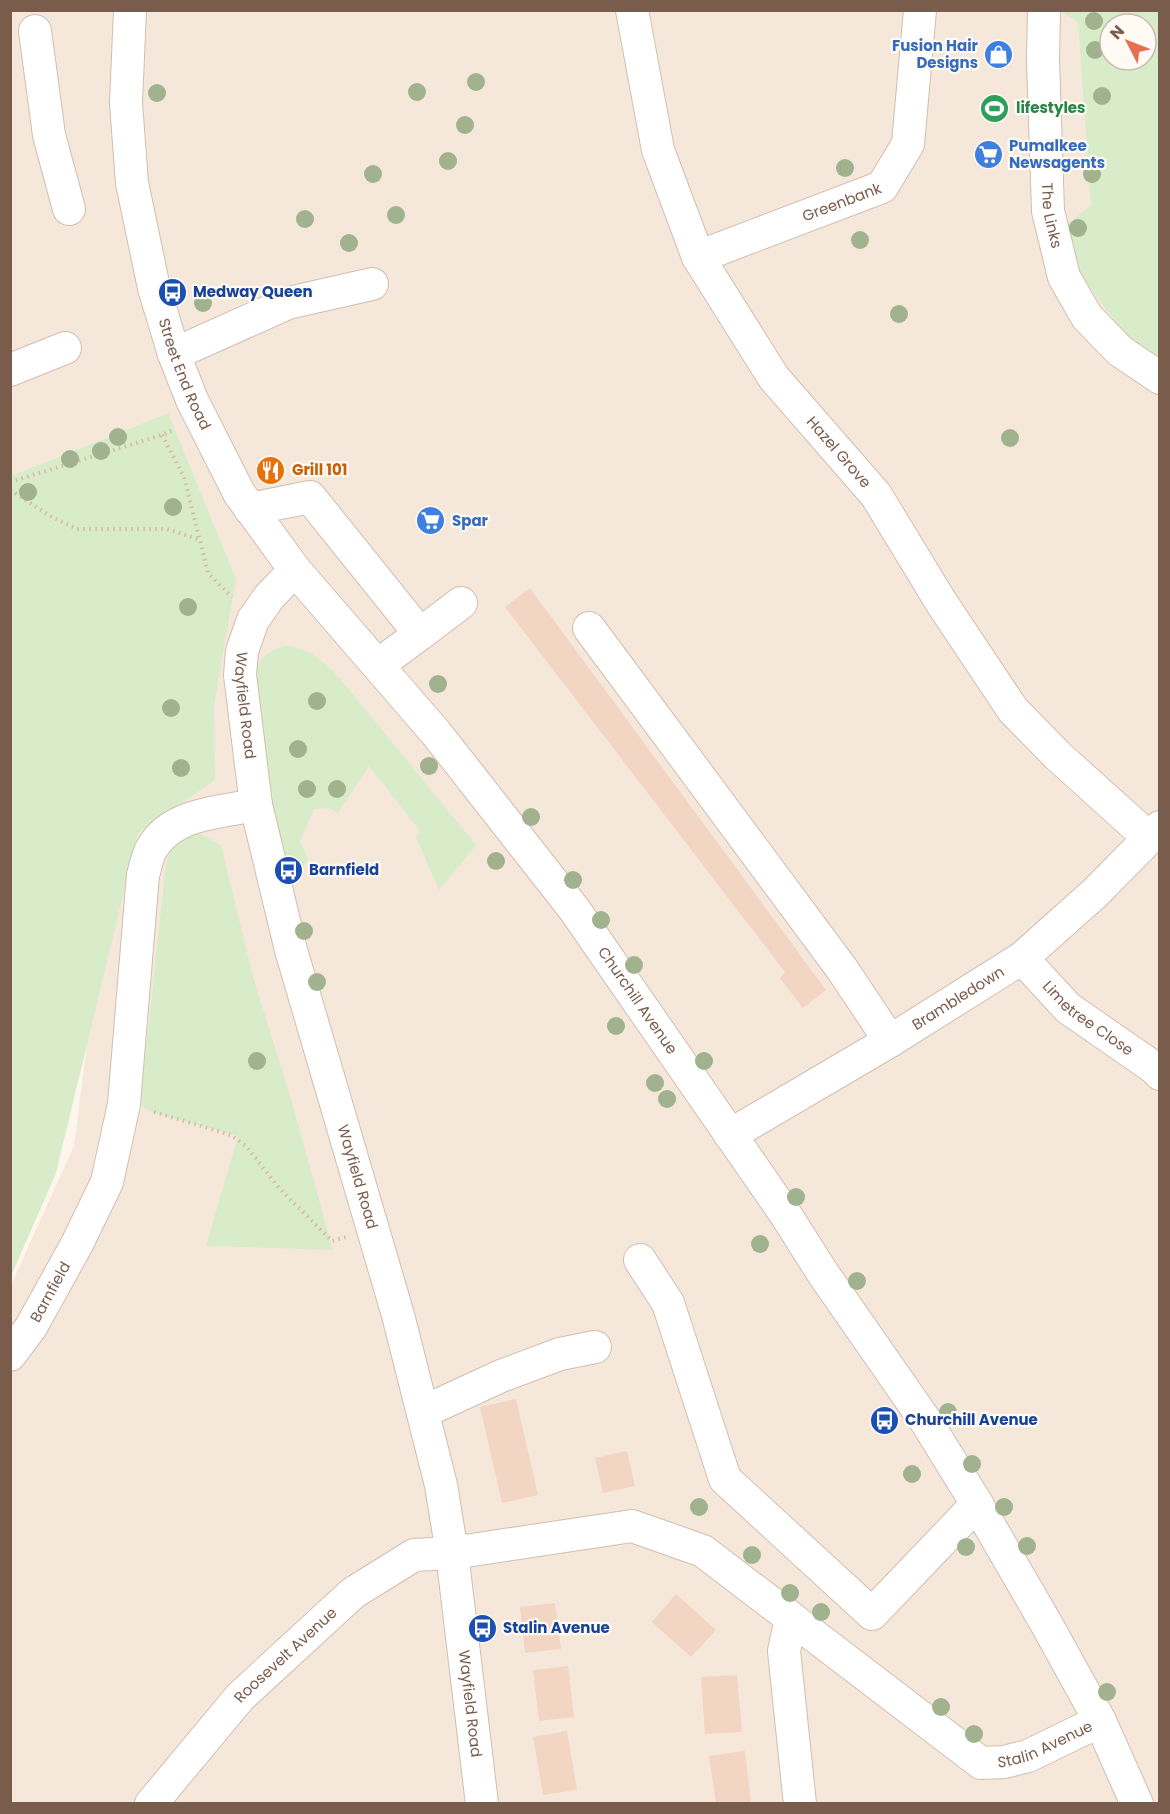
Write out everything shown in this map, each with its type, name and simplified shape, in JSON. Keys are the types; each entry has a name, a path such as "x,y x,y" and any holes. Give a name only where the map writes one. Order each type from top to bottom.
{"street":[{"name":"Street End Road","path":"130,10 126,103 132,183 154,288 174,354 199,417 239,494 295,570"},
{"name":"Hazel Grove","path":"632,10 658,150 698,257 774,378 876,495 940,602 1013,710 1057,754 1154,832"},
{"name":"Greenbank","path":"698,257 882,187 908,144 920,10"},
{"name":"The Links","path":"1044,10 1043,60 1048,211 1064,277 1087,316 1120,351 1160,378"},
{"path":"29,24 49,135 69,209"},
{"path":"174,354 288,303 372,284"},
{"path":"10,370 65,348"},
{"path":"250,509 310,497 420,634"},
{"name":"Wayfield Road","path":"295,570 269,597 253,620 242,651 240,675 256,805 291,950 398,1315 441,1485 452,1553 482,1803"},
{"name":"Churchill Avenue","path":"295,570 436,733 574,909 927,1423 1047,1625 1100,1721 1137,1803"},
{"path":"378,665 461,603"},
{"path":"589,628 842,969 890,1041"},
{"name":"Barnfield","path":"10,1355 31,1327 72,1254 107,1182 124,1104 143,874 152,848 170,828 191,818 256,805"},
{"name":"Brambledown","path":"730,1135 890,1041 1022,958 1095,892 1154,832"},
{"name":"Limetree Close","path":"1022,958 1068,1008 1160,1074"},
{"path":"640,1260 668,1303 725,1479 872,1614 977,1504"},
{"path":"423,1412 501,1377 560,1354 596,1347"},
{"name":"Stalin Avenue","path":"452,1553 632,1526 703,1551 981,1763 1004,1762 1028,1756 1100,1721"},
{"name":"Roosevelt Avenue","path":"151,1803 240,1697 353,1593 414,1555 452,1553"},
{"path":"791,1618 784,1651 800,1803"}],"path":[{"path":"10,482 162,435 199,417"},
{"path":"162,435 184,477 208,573 253,620"},
{"path":"10,490 77,529 167,529 201,540"},
{"path":"124,1104 231,1135 246,1146 279,1188 332,1241 373,1230"}],"shaded area":[{"path":"11,11 1159,11 1159,1803 11,1803 11,1285 74,1146 168,413 11,476"}],"green space":[{"path":"1060,11 1159,11 1159,364 1140,356 1073,264 1060,229 1091,206 1078,22"},
{"path":"168,413 236,579 214,705 215,780 138,833 56,1173 11,1276 11,476"},
{"path":"285,646 310,653 342,681 476,845 439,890 416,837 420,831 369,766 338,813 329,808 314,809 300,841 308,859 299,873 281,873 251,677 264,657"},
{"path":"198,833 221,845 253,977 289,1092 333,1250 206,1246 238,1136 151,1112 140,1105 166,865 170,851 177,841"}],"building":[{"path":"530,588 826,990 803,1008 780,978 785,972 505,607"},
{"path":"516,1399 538,1495 502,1503 480,1407"},
{"path":"627,1451 635,1486 603,1493 595,1458"},
{"path":"676,1594 716,1630 691,1657 652,1622"},
{"path":"555,1603 561,1649 525,1653 520,1607"},
{"path":"568,1666 574,1717 539,1721 533,1670"},
{"path":"737,1675 742,1732 705,1734 701,1677"},
{"path":"567,1731 577,1790 543,1795 533,1737"},
{"path":"745,1751 751,1804 716,1804 709,1756"}],"place":[{"name":"Fusion Hair Designs","path":"999,55"},
{"name":"lifestyles","path":"995,108"},
{"name":"Pumalkee Newsagents","path":"988,155"},
{"name":"Medway Queen","path":"172,292"},
{"name":"Grill 101","path":"271,470"},
{"name":"Spar","path":"431,521"},
{"name":"Barnfield","path":"288,870"},
{"name":"Churchill Avenue","path":"884,1420"},
{"name":"Stalin Avenue","path":"482,1628"}]}
